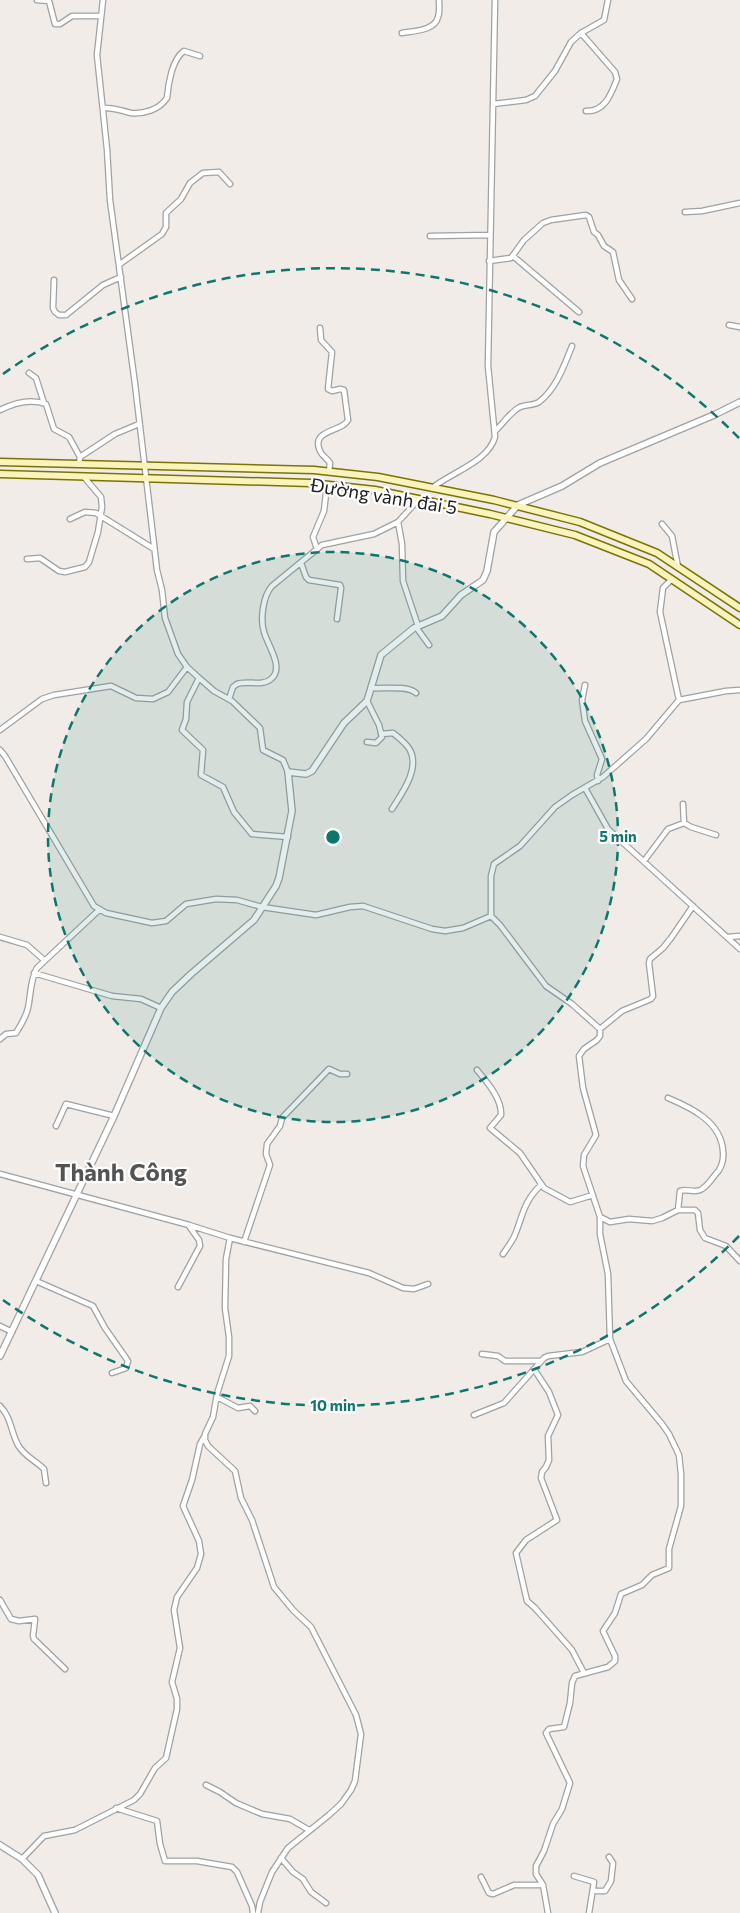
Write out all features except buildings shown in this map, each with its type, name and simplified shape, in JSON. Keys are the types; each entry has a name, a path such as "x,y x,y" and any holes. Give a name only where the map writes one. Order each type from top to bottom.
{"main road":[{"name":"Đường vành đai 5","path":"0,462 80,460 144,466 329,472 378,477 517,506 580,522 657,553 740,608"},
{"name":"Đường vành đai 5","path":"0,474 327,485 375,490 575,535 649,564 740,625"}],"street":[{"path":"37,0 51,4 53,22 55,24 60,24 72,16 101,16"},
{"path":"0,1356 114,1116 161,1008 172,992 191,974 251,923 278,883 292,811 288,772 283,760 264,750 260,728 229,699 214,691 187,667 178,654 166,622 154,549 120,264 110,200 97,56 103,0"},
{"path":"402,33 422,30 436,21 439,16 439,0"},
{"path":"432,488 484,456 493,445 495,431 489,390 488,366 495,0"},
{"path":"493,104 526,100 535,96 555,71 570,42 581,33 604,20 608,0"},
{"path":"581,33 615,72 617,79 605,104 593,111 586,111"},
{"path":"103,108 113,107 132,113 158,108 167,98 168,82 181,52 200,56"},
{"path":"120,264 162,234 166,227 166,213 181,199 190,183 203,172 219,172 230,184"},
{"path":"685,212 702,211 740,203"},
{"path":"490,261 507,259 513,256 524,240 543,223 586,215 589,217 594,232 612,252 619,280 632,299"},
{"path":"430,236 490,235"},
{"path":"513,256 579,312"},
{"path":"54,280 52,308 55,312 66,315 103,284 121,277"},
{"path":"729,325 740,327"},
{"path":"320,328 321,340 332,352 328,389 332,392 340,389 344,390 348,420 345,425 324,434 319,440 319,450 330,463 329,472"},
{"path":"495,431 507,417 523,406 536,404 549,391 560,373 572,346"},
{"path":"29,372 36,378 44,402 48,406 54,428 67,434 80,460 115,434 140,424"},
{"path":"0,410 15,402 44,402"},
{"path":"288,772 309,773 344,722 366,701 381,654 417,626 442,616 458,598 483,580 487,571 494,532 517,506 562,486 600,463 714,415 740,402"},
{"path":"27,559 40,558 59,571 65,572 85,567 89,562 95,545 102,507 101,498 84,476"},
{"path":"317,549 313,537 325,506 327,485"},
{"path":"229,699 236,684 241,682 265,682 271,680 275,675 276,664 263,628 266,596 272,586 317,549 329,543 368,536 398,522 419,499"},
{"path":"70,518 85,512 96,512 154,549"},
{"path":"398,522 402,544 403,581 417,626 429,645"},
{"path":"662,524 672,536 678,567"},
{"path":"301,563 309,580 340,585 337,620"},
{"path":"672,579 663,588 660,612 679,700"},
{"path":"0,730 42,699 54,695 111,686 136,698 153,700 168,692 187,667"},
{"path":"200,678 187,702 186,719 182,730 203,750 201,775 223,787 234,812 252,834 288,837"},
{"path":"585,685 582,700 585,721 602,759 597,775 598,781"},
{"path":"371,688 403,688 413,690 416,693"},
{"path":"548,1913 543,1885 536,1874 536,1866 544,1851 553,1824 562,1809 570,1783 546,1733 549,1729 564,1727 573,1679 578,1674 608,1667 615,1661 615,1656 603,1631 615,1613 622,1594 642,1585 652,1575 669,1568 669,1549 681,1506 680,1464 675,1445 662,1424 623,1375 610,1339 608,1281 600,1234 600,1217 584,1171 583,1160 595,1138 595,1131 578,1059 581,1052 600,1036 600,1029 572,1004 546,986 492,916 491,876 494,864 520,846 555,807 598,781 642,743 679,700 726,690 740,690"},
{"path":"366,701 379,725 382,737 376,743 367,742"},
{"path":"381,734 393,733 405,743 414,759 414,766 392,809"},
{"path":"0,750 77,878 98,910 106,913 159,923 171,917 181,907 191,902 227,899 262,907 316,915 363,906 445,931 463,928 492,916"},
{"path":"585,788 604,824 740,949"},
{"path":"683,804 684,823"},
{"path":"644,861 668,829 684,823"},
{"path":"684,823 716,836"},
{"path":"600,1029 622,1011 653,996 650,959 662,948 693,906"},
{"path":"0,1038 6,1034 16,1033 24,1020 34,973 44,960 98,910"},
{"path":"728,938 740,936"},
{"path":"0,937 27,945 44,960"},
{"path":"34,973 112,996 137,998 161,1008"},
{"path":"244,1242 270,1165 266,1154 267,1144 280,1126 282,1118 329,1069 340,1074 347,1074"},
{"path":"477,1070 487,1083 500,1107 501,1116 490,1128 517,1150 541,1185 570,1202 593,1196"},
{"path":"668,1098 683,1104 714,1125 723,1141 724,1156 720,1170 702,1190 680,1191 678,1210"},
{"path":"56,1126 66,1104 114,1116"},
{"path":"0,1174 244,1242 369,1273 409,1290 428,1284"},
{"path":"503,1254 514,1235 524,1207 531,1195 541,1185"},
{"path":"600,1217 610,1222 629,1220 652,1221 678,1210 697,1211 700,1230 705,1238 726,1246 740,1261"},
{"path":"178,1286 200,1246 199,1240 188,1225"},
{"path":"22,1859 44,1836 75,1830 137,1797 154,1768 166,1758 178,1704 172,1682 180,1648 174,1616 175,1604 197,1568 201,1554 199,1541 183,1506 192,1480 200,1444 213,1417 228,1363 230,1350 225,1308 226,1259 230,1238"},
{"path":"36,1281 93,1306 103,1326 128,1361 126,1368 112,1373"},
{"path":"0,1326 12,1332"},
{"path":"474,1415 504,1403 540,1361 548,1356 582,1352 610,1339"},
{"path":"482,1354 498,1356 505,1361 540,1361"},
{"path":"534,1369 549,1392 558,1415 548,1436 549,1460 542,1472 541,1478 557,1520 526,1540 516,1554 517,1563 527,1601 572,1650 584,1673"},
{"path":"217,1397 238,1408 250,1406 254,1411"},
{"path":"0,1406 7,1415 15,1438 23,1452 44,1469 46,1483"},
{"path":"204,1437 208,1446 234,1471 241,1498 252,1520 274,1587 293,1610 311,1627 360,1727 361,1739 354,1786 341,1804 290,1845 281,1858 262,1897 258,1913"},
{"path":"0,1600 11,1619 19,1621 35,1619 34,1639 65,1668"},
{"path":"206,1785 253,1811 266,1816 290,1819 309,1830"},
{"path":"116,1808 157,1821 160,1844 165,1861 197,1861 235,1869 252,1906 253,1913"},
{"path":"0,1845 22,1859 38,1875 55,1913"},
{"path":"593,1891 605,1891 610,1884 613,1863 609,1857"},
{"path":"281,1858 293,1872 303,1879 311,1892 326,1903"},
{"path":"574,1876 592,1880 594,1885 589,1913"},
{"path":"481,1877 489,1893 493,1894 514,1885 543,1885"}],"district":[{"name":"Thành Công","path":"121,1173"}]}
